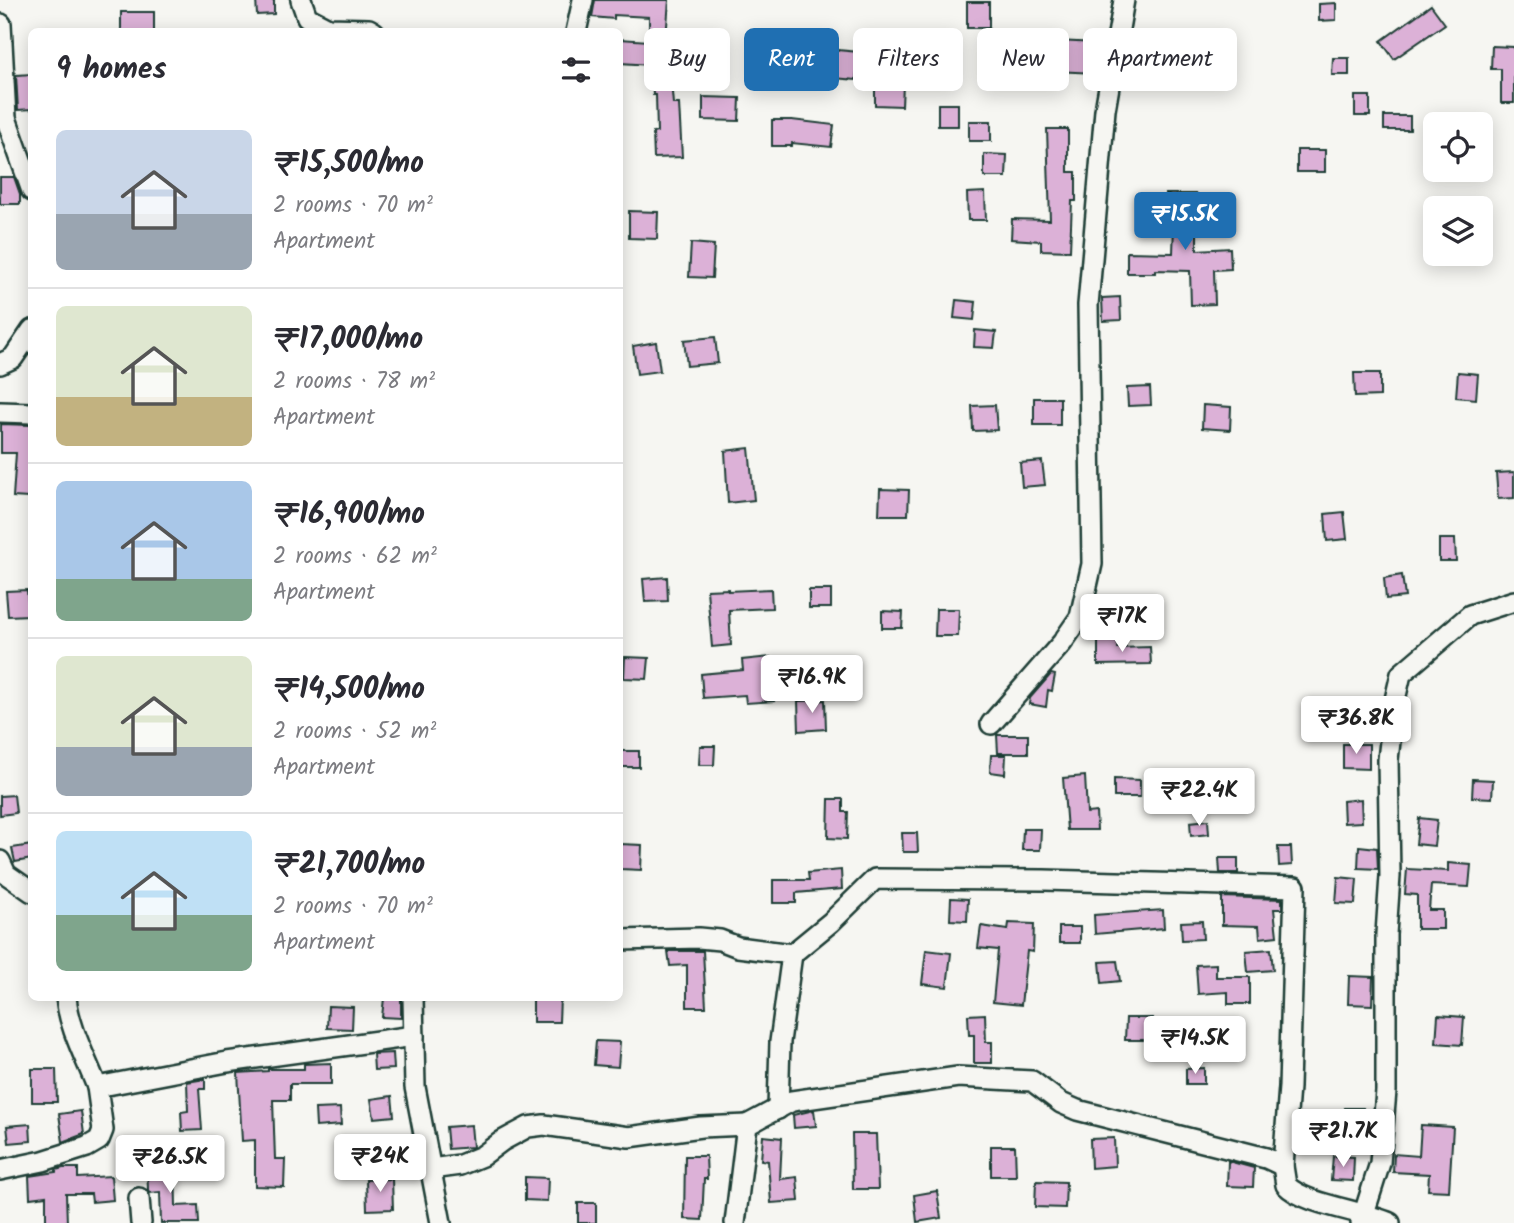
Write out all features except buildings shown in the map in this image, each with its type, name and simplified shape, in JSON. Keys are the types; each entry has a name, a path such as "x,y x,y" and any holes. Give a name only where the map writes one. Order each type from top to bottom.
{"street":[{"path":"301,0 307,17 328,28"},
{"path":"577,28 583,0"},
{"path":"991,724 1062,643 1080,617 1092,564 1088,305 1105,110 1124,0"},
{"path":"1,24 9,156 28,185"},
{"path":"0,364 13,358 28,336"},
{"path":"0,412 28,413"},
{"path":"1364,1219 1380,1163 1386,1091 1386,934 1390,876 1388,760 1394,704 1401,674 1470,615 1514,601"},
{"path":"0,861 6,874 28,889"},
{"path":"778,1109 780,1042 792,954 831,922 875,879 1044,880 1295,887 1289,1087 1283,1166 1286,1185 1302,1198 1364,1219 1390,1223"},
{"path":"623,940 699,938 792,954"},
{"path":"0,1170 43,1161 86,1147 99,1140 103,1130 97,1087 68,1017 66,1001"},
{"path":"413,1001 415,1087 442,1223"},
{"path":"97,1087 227,1062 414,1036"},
{"path":"431,1169 460,1165 481,1156 528,1127 544,1125 629,1137 701,1127 747,1125 792,1101 958,1077 1032,1081 1061,1103 1077,1110 1266,1158 1283,1166"},
{"path":"735,1223 747,1125"},
{"path":"139,1198 141,1223"}]}
